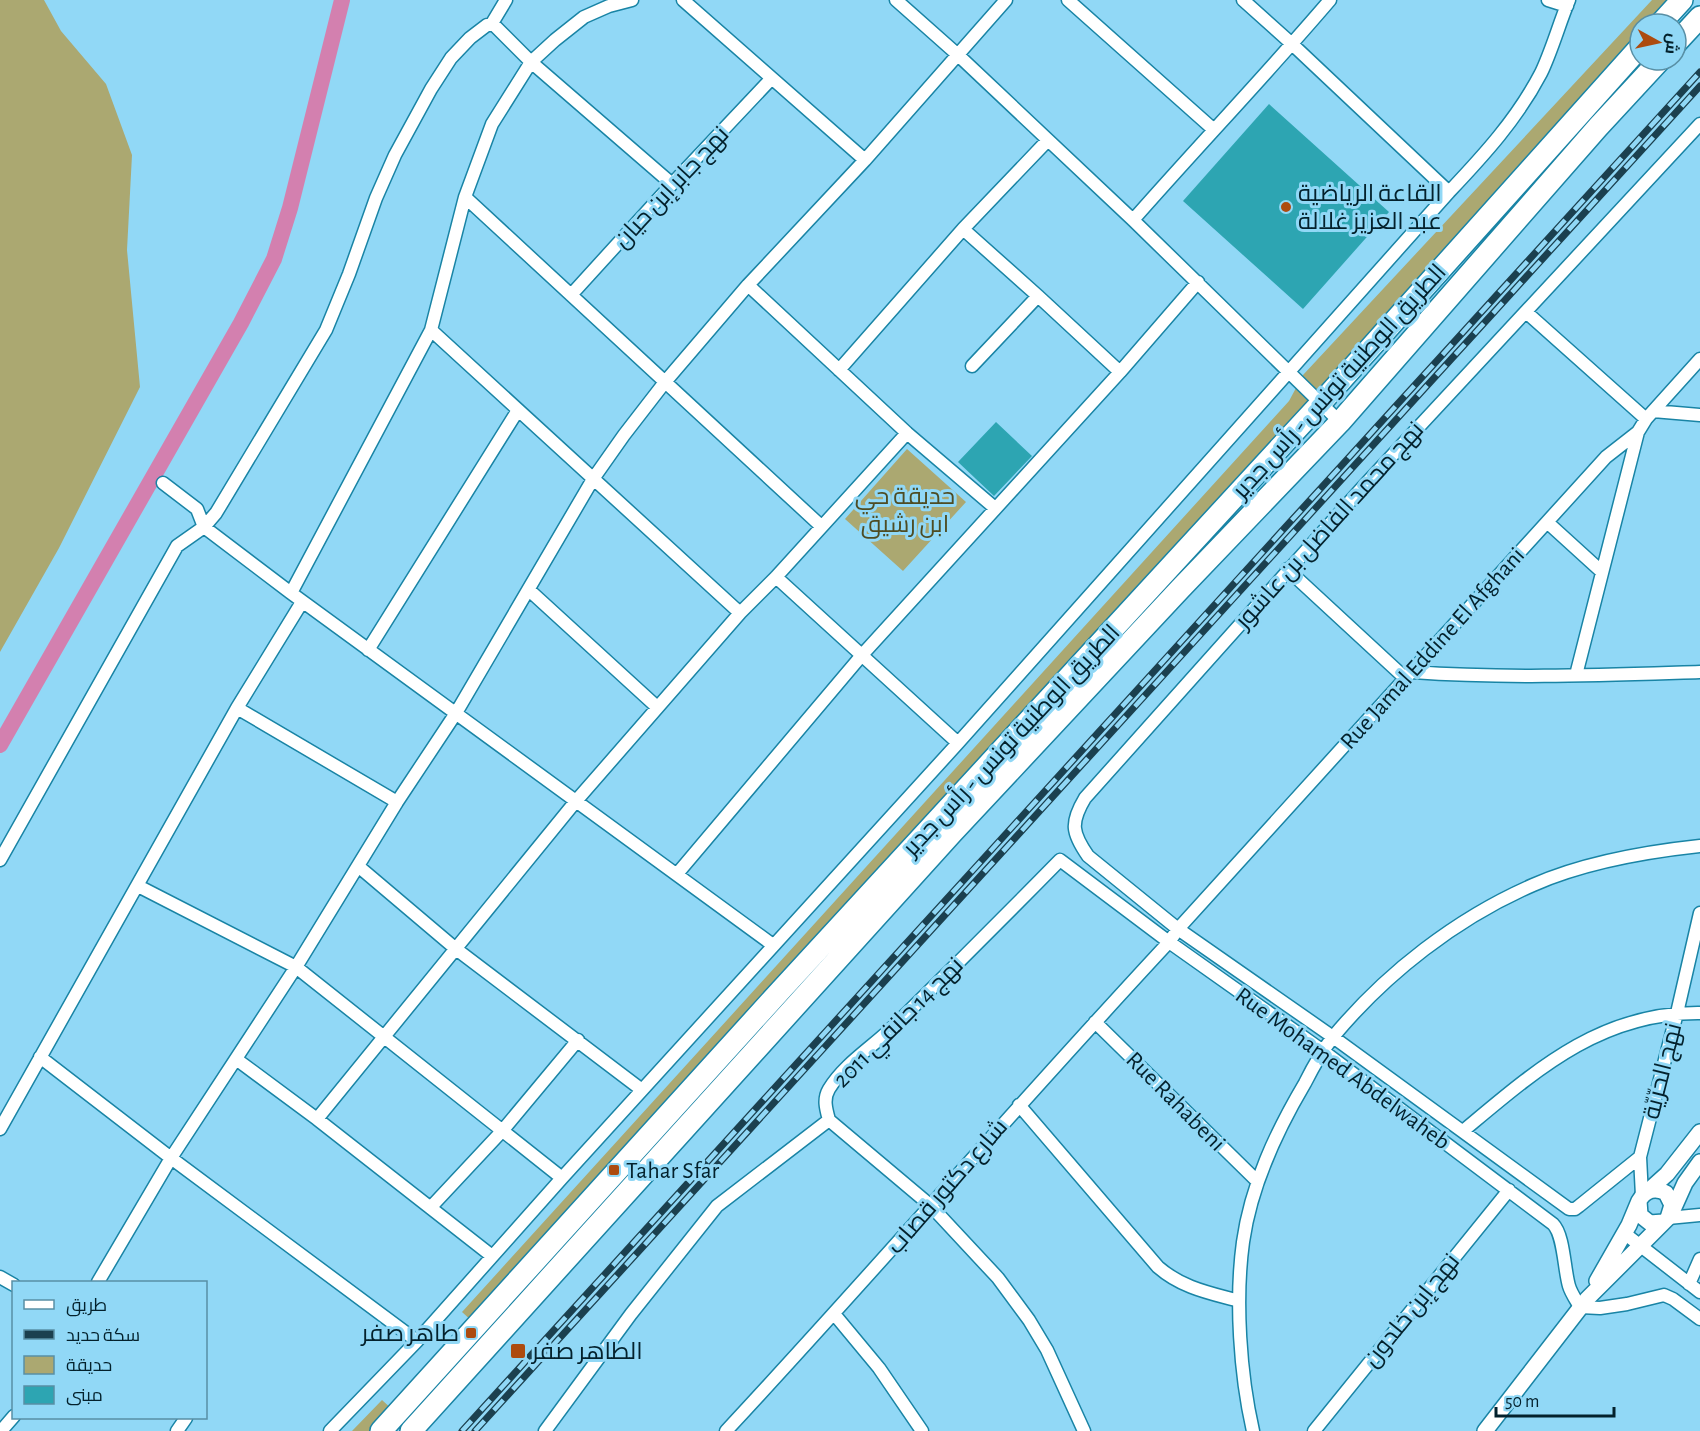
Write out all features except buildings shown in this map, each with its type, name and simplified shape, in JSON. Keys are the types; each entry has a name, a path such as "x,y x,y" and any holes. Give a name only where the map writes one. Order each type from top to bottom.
{"highway":[{"path":"1671,12 1682,0"},
{"path":"1688,30 1700,17"},
{"name":"الطريق الوطنية تونس - رأس جدير","path":"381,1431 781,990 1320,404 1628,60"},
{"name":"الطريق الوطنية تونس - رأس جدير","path":"411,1431 952,833 1340,422 1649,72"}],"street":[{"path":"0,860 177,546 204,526 216,513 326,330 350,273 376,198 395,155 431,89 451,58 470,38 491,25 506,0"},
{"path":"291,593 431,330 465,197 492,124 531,62 584,17 609,6 632,0"},
{"path":"683,0 865,160"},
{"path":"896,0 958,55 1133,220 1340,422"},
{"path":"99,1281 171,1158 296,967 397,802 456,713 593,479 624,435 665,381 748,285 865,160 1006,0"},
{"path":"1068,0 1213,129"},
{"path":"1243,0 1449,192"},
{"path":"1133,220 1330,0"},
{"path":"330,1431 417,1341 1496,142 1513,120 1542,71 1568,3 1548,0"},
{"path":"491,25 672,184"},
{"name":"نهج جابر إبن حيان","path":"571,295 771,79"},
{"name":"نهج محمد الفاضل بن عاشور","path":"1640,1156 1580,1206 1569,1209 1333,1036 1178,928 1088,856 1073,827 1085,798 1287,569 1700,124"},
{"path":"839,370 963,230 1048,140"},
{"path":"465,197 821,526"},
{"path":"963,230 1120,372"},
{"path":"677,874 862,655 1120,372 1198,282"},
{"path":"748,285 907,433 995,508"},
{"path":"972,366 1038,296"},
{"path":"1526,312 1649,415 1700,415"},
{"path":"431,330 740,613"},
{"name":"Rue Jamal Eddine El Afghani","path":"1169,942 1178,928 1606,457 1638,432 1649,415 1700,359"},
{"path":"369,650 518,410"},
{"path":"1576,675 1638,432"},
{"path":"317,1119 576,801 740,613 776,577 907,433"},
{"path":"163,483 197,509 204,526 302,602 774,945"},
{"path":"1547,522 1602,572"},
{"path":"1287,569 1409,675 1700,672"},
{"path":"776,577 957,743"},
{"path":"529,590 657,707"},
{"path":"0,1129 237,708 302,602"},
{"path":"237,708 397,802"},
{"path":"1253,1431 1244,1394 1239,1301 1243,1242 1257,1181 1286,1116 1333,1036 1408,961 1492,904 1534,884 1578,869 1661,850 1700,846"},
{"name":"Rue Mohamed Abdelwaheb","path":"1060,860 1169,942 1323,1051 1558,1228 1569,1288 1584,1303"},
{"name":"نهج 14 جانفي 2011","path":"545,1431 631,1314 717,1206 829,1120 825,1101 827,1092 844,1071 892,1028 1060,860"},
{"path":"358,866 456,949 642,1090"},
{"path":"138,886 296,967 562,1178"},
{"name":"نهج الحرّيّة","path":"1643,1196 1640,1156 1700,913"},
{"name":"شارع دكتور قصاب","path":"726,1431 835,1315 1019,1105 1169,942"},
{"path":"1462,1131 1529,1076 1566,1051 1625,1023 1677,1013 1700,1013"},
{"name":"Rue Rahabeni","path":"1095,1022 1257,1181"},
{"path":"431,1207 503,1130 578,1040"},
{"path":"40,1057 171,1158 417,1341"},
{"path":"236,1059 317,1119 492,1256"},
{"path":"1019,1105 1158,1267 1170,1277 1192,1288 1239,1301"},
{"path":"829,1120 930,1205 998,1278 1029,1320 1047,1350 1084,1431"},
{"path":"1584,1303 1643,1196 1667,1174 1700,1132"},
{"path":"1485,1431 1584,1303 1668,1217 1685,1183 1700,1162"},
{"name":"نهج إبن خلدون","path":"1314,1431 1509,1190"},
{"path":"1643,1196 1654,1190 1666,1193 1672,1205 1668,1217"},
{"path":"1643,1196 1640,1215 1650,1223 1668,1217 1700,1215"},
{"path":"1624,1233 1700,1292"},
{"path":"1689,1284 1700,1259"},
{"path":"1584,1303 1600,1308 1664,1295 1700,1319"},
{"path":"835,1315 879,1368 922,1431"},
{"path":"1,1431 12,1418"}],"green space":[{"path":"0,0 44,0 61,31 106,84 132,155 127,250 140,387 59,548 0,652"},
{"path":"1652,0 1676,0 1666,12 1641,12"},
{"path":"1628,26 1628,53 473,1322 462,1312 1289,401 1303,375"},
{"name":"حديقة حي ابن رشيق","path":"907,449 966,502 903,571 845,519"},
{"path":"382,1400 394,1411 377,1431 352,1431"}],"waterway":[{"path":"0,745 241,323 274,259 290,208 342,0"}],"railway":[{"path":"462,1431 1700,72"},
{"path":"475,1431 1700,86"}],"place":[{"name":"القاعة الرياضية عبد العزيز غلالة","path":"1286,207"},
{"name":"Tahar Sfar","path":"614,1170"},
{"name":"طاهر صفر","path":"471,1333"},
{"name":"الطاهر صفر","path":"518,1351"}]}
